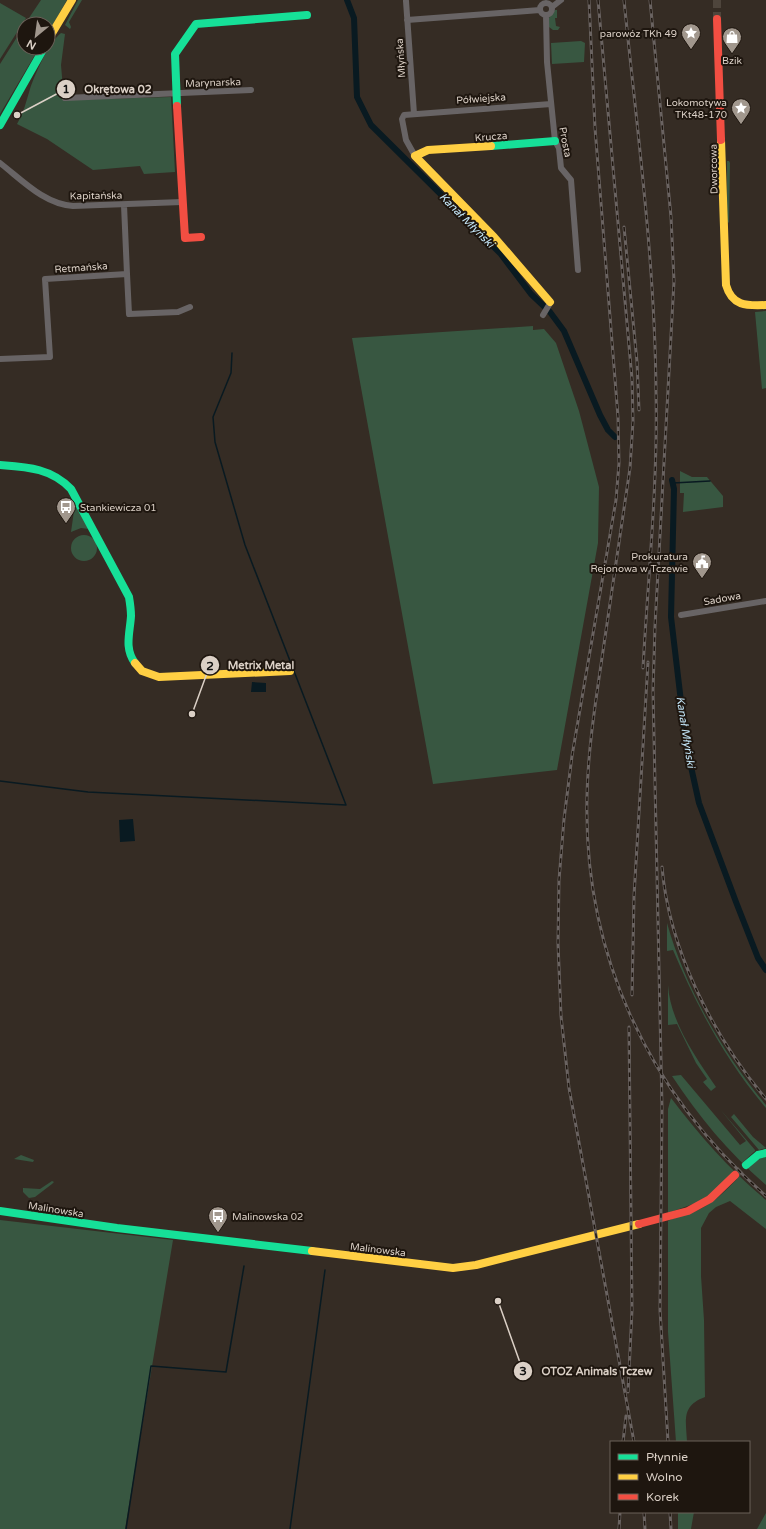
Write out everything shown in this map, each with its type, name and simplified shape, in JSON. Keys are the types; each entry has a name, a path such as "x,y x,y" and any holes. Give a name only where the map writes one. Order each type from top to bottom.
{"street":[{"path":"56,27 72,0"},
{"path":"407,20 540,10 546,15 551,12 552,6 561,0"},
{"name":"Młyńska","path":"406,1 414,114"},
{"path":"540,10 544,4 547,3 552,6"},
{"name":"Marynarska","path":"176,93 176,54 196,24 307,15"},
{"name":"Prosta","path":"546,15 546,40 555,141 559,148 561,168 571,180 578,270"},
{"name":"Dworcowa","path":"717,19 726,284 728,293 734,300 741,304 749,306 766,305"},
{"path":"0,125 39,56"},
{"name":"Marynarska","path":"65,98 251,90"},
{"path":"176,93 185,238 200,237"},
{"name":"Półwiejska","path":"414,114 551,104"},
{"path":"414,114 404,115 402,119 406,140 415,156 494,238 550,303 543,315"},
{"name":"Krucza","path":"415,156 428,150 555,141"},
{"name":"Kapitańska","path":"0,163 42,195 56,203 73,206 182,202"},
{"path":"124,204 129,314 178,312 190,307"},
{"name":"Retmańska","path":"0,360 50,357 45,279 128,274"},
{"path":"0,465 47,470 60,477 71,489 126,591 131,610 128,649 133,661 142,671 159,677 290,670"},
{"name":"Sadowa","path":"681,615 766,600"},
{"path":"746,1165 755,1157 766,1153"},
{"name":"Malinowska","path":"0,1211 117,1228 460,1268 682,1214 702,1205 735,1175"}],"green space":[{"path":"41,0 67,0 56,19 56,16 30,16"},
{"path":"78,0 82,0 69,22 71,27 70,29 65,25"},
{"path":"0,3 23,16 16,16 16,34 0,59"},
{"path":"555,10 557,10 557,18 555,18 556,26 560,27 558,30 553,30 549,27 549,18"},
{"path":"61,33 65,34 61,65 64,100 171,97 175,172 144,174 140,166 93,170 47,139 17,124 44,56 56,56 56,37"},
{"path":"16,39 16,56 34,56 0,114 0,64"},
{"path":"581,41 585,43 584,62 552,64 551,43"},
{"path":"727,161 730,163 729,223 727,221"},
{"path":"766,311 766,388 762,389 755,312"},
{"path":"533,326 533,330 544,329 556,343 579,411 599,487 598,543 557,770 433,784 352,338"},
{"path":"680,471 692,477 707,477 723,496 723,507 683,512 684,493 680,493"},
{"path":"75,504 89,529 81,528 71,532"},
{"path":"84,535 93,539 97,548 93,557 84,561 75,557 71,548 75,539"},
{"path":"667,923 684,971 707,1019 735,1064 766,1105 766,1108 738,1072 702,1013 673,950 667,951"},
{"path":"668,985 674,1012 685,1039 716,1087 711,1091 703,1082 707,1079 696,1063 677,1024 668,1025"},
{"path":"681,1075 740,1145 746,1141 720,1109 755,1150 743,1162 752,1163 766,1156 766,1185 727,1147 693,1106 672,1076"},
{"path":"671,1098 716,1152 740,1177 766,1200 766,1229 730,1201 716,1207 709,1213 701,1228 705,1397 697,1401 688,1409 686,1420 687,1441 676,1441 668,1332 668,1221 705,1207 738,1178 696,1203 668,1213 668,1109"},
{"path":"734,1114 753,1137 766,1148 759,1150 731,1117"},
{"path":"21,1155 34,1160 33,1162 14,1159"},
{"path":"52,1181 54,1182 35,1197 29,1198 23,1192 23,1188 40,1189"},
{"path":"0,1220 173,1240 125,1529 0,1529"},
{"path":"678,1513 694,1513 691,1529 678,1529"},
{"path":"766,1513 766,1529 757,1529"}],"water":[{"path":"252,682 266,683 266,692 251,692"},
{"path":"133,819 135,841 120,842 119,820"}],"waterway":[{"name":"Kanał Młyński","path":"347,0 354,18 357,97 371,125 500,253 531,294 550,312 564,331 600,415 608,430 615,437"},
{"path":"0,781 88,792 346,805 245,545 215,442 213,417 231,373 232,353"},
{"name":"Kanał Młyński","path":"672,480 674,489 671,617 686,744 699,803 758,958 766,970"},
{"path":"673,483 710,481"},
{"path":"126,1529 151,1366 226,1372 244,1266"},
{"path":"290,1529 325,1270"}],"tunnel":[{"path":"717,0 717,19"},
{"path":"735,1175 746,1165"}],"railway":[{"path":"589,0 595,128 618,417 619,463 616,500 572,756 564,819 559,880 558,943 561,1016 569,1088 634,1441"},
{"path":"598,0 632,379 633,421 630,468 591,742 587,796 589,854 597,910 611,964 631,1016 656,1066 688,1112 724,1156 766,1196"},
{"path":"624,0 649,245 655,343 656,461 643,668"},
{"path":"650,0 671,217 674,281 655,626 653,691 662,1107 660,1310 668,1441"},
{"path":"624,227 637,362 639,410"},
{"path":"632,995 634,896 648,662"},
{"path":"662,867 666,898 674,929 684,960 697,990 728,1048 766,1099"},
{"path":"628,1392 632,1310 629,1027"},
{"path":"623,1441 626,1416"},
{"path":"619,1529 620,1513"},
{"path":"644,1513 645,1529"},
{"path":"670,1513 671,1529"}],"traffic: fast":[{"path":"177,106 175,54 196,24 307,15"},
{"path":"0,125 39,56"},
{"path":"491,146 555,141"},
{"path":"0,465 29,468 47,473 63,482 71,489 129,597 131,616 129,646 135,663"},
{"path":"746,1165 758,1155 766,1153"},
{"path":"0,1211 117,1228 312,1251"}],"traffic: slow":[{"path":"56,27 72,0"},
{"path":"721,140 726,285 732,297 736,301 746,305 766,305"},
{"path":"491,146 428,150 415,156 494,237 550,302"},
{"path":"135,663 142,671 159,677 290,671"},
{"path":"312,1251 453,1268 476,1265 639,1224"}],"traffic: jam":[{"path":"717,19 721,140"},
{"path":"177,106 185,238 201,237"},
{"path":"639,1224 688,1211 710,1199 735,1175"}],"place":[{"name":"parowóz TKh 49","path":"691,50"},
{"name":"Bzik","path":"732,54"},
{"name":"Okrętowa 02","path":"17,115"},
{"name":"Lokomotywa TKt48-170","path":"741,125"},
{"name":"Stankiewicza 01","path":"66,524"},
{"name":"Prokuratura Rejonowa w Tczewie","path":"702,579"},
{"name":"Metrix Metal","path":"192,714"},
{"name":"Malinowska 02","path":"218,1233"},
{"name":"OTOZ Animals Tczew","path":"498,1301"}]}
